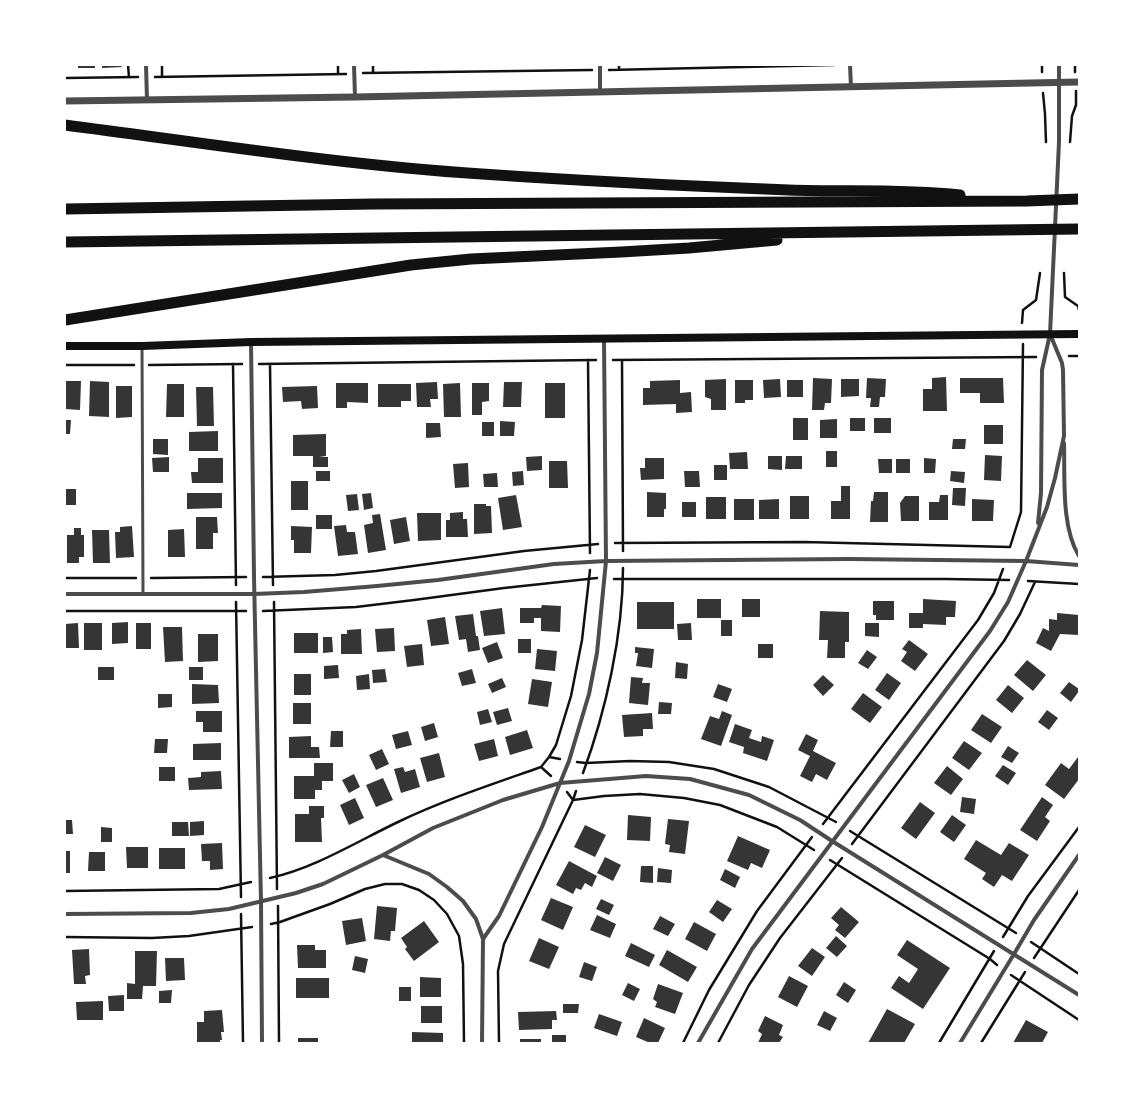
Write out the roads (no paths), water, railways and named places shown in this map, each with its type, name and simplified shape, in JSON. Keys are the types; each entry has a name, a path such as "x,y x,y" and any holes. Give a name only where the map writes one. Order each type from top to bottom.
{"highway":[{"path":"65,126 369,165 428,170 792,190 868,190 943,193 1016,201"},
{"path":"65,209 373,204 1016,201 1079,199"},
{"path":"65,242 1079,229"},
{"path":"65,320 426,263 471,259 689,248 756,241 907,231"}],"main road":[{"path":"65,346 142,346 251,342 1079,334"}],"street":[{"path":"146,65 146,100"},
{"path":"354,65 354,97"},
{"path":"600,65 600,92"},
{"path":"850,65 851,87"},
{"path":"1037,531 1041,493 1042,370 1050,334 1058,142 1059,65"},
{"path":"65,101 354,97 1077,82"},
{"path":"1050,334 1060,356 1063,370 1067,521 1072,541 1079,556"},
{"path":"483,939 499,916 542,826 569,761 588,694 597,653 606,561 604,339"},
{"path":"251,342 254,594 261,902 262,1043"},
{"path":"698,1043 752,949 990,631 1008,602 1047,507 1064,436"},
{"path":"65,594 273,593 385,586 554,564 606,561 849,559 1026,561 1079,565"},
{"path":"65,914 191,913 241,907 278,898 323,884 440,825 503,800 560,783 646,776 690,779 749,795 800,820 847,851 1079,995"},
{"path":"383,855 428,874 447,887 463,901 476,919 483,939 482,1043"},
{"path":"960,1043 1034,920 1079,855"}],"lane":[{"path":"142,346 143,594"}]}
